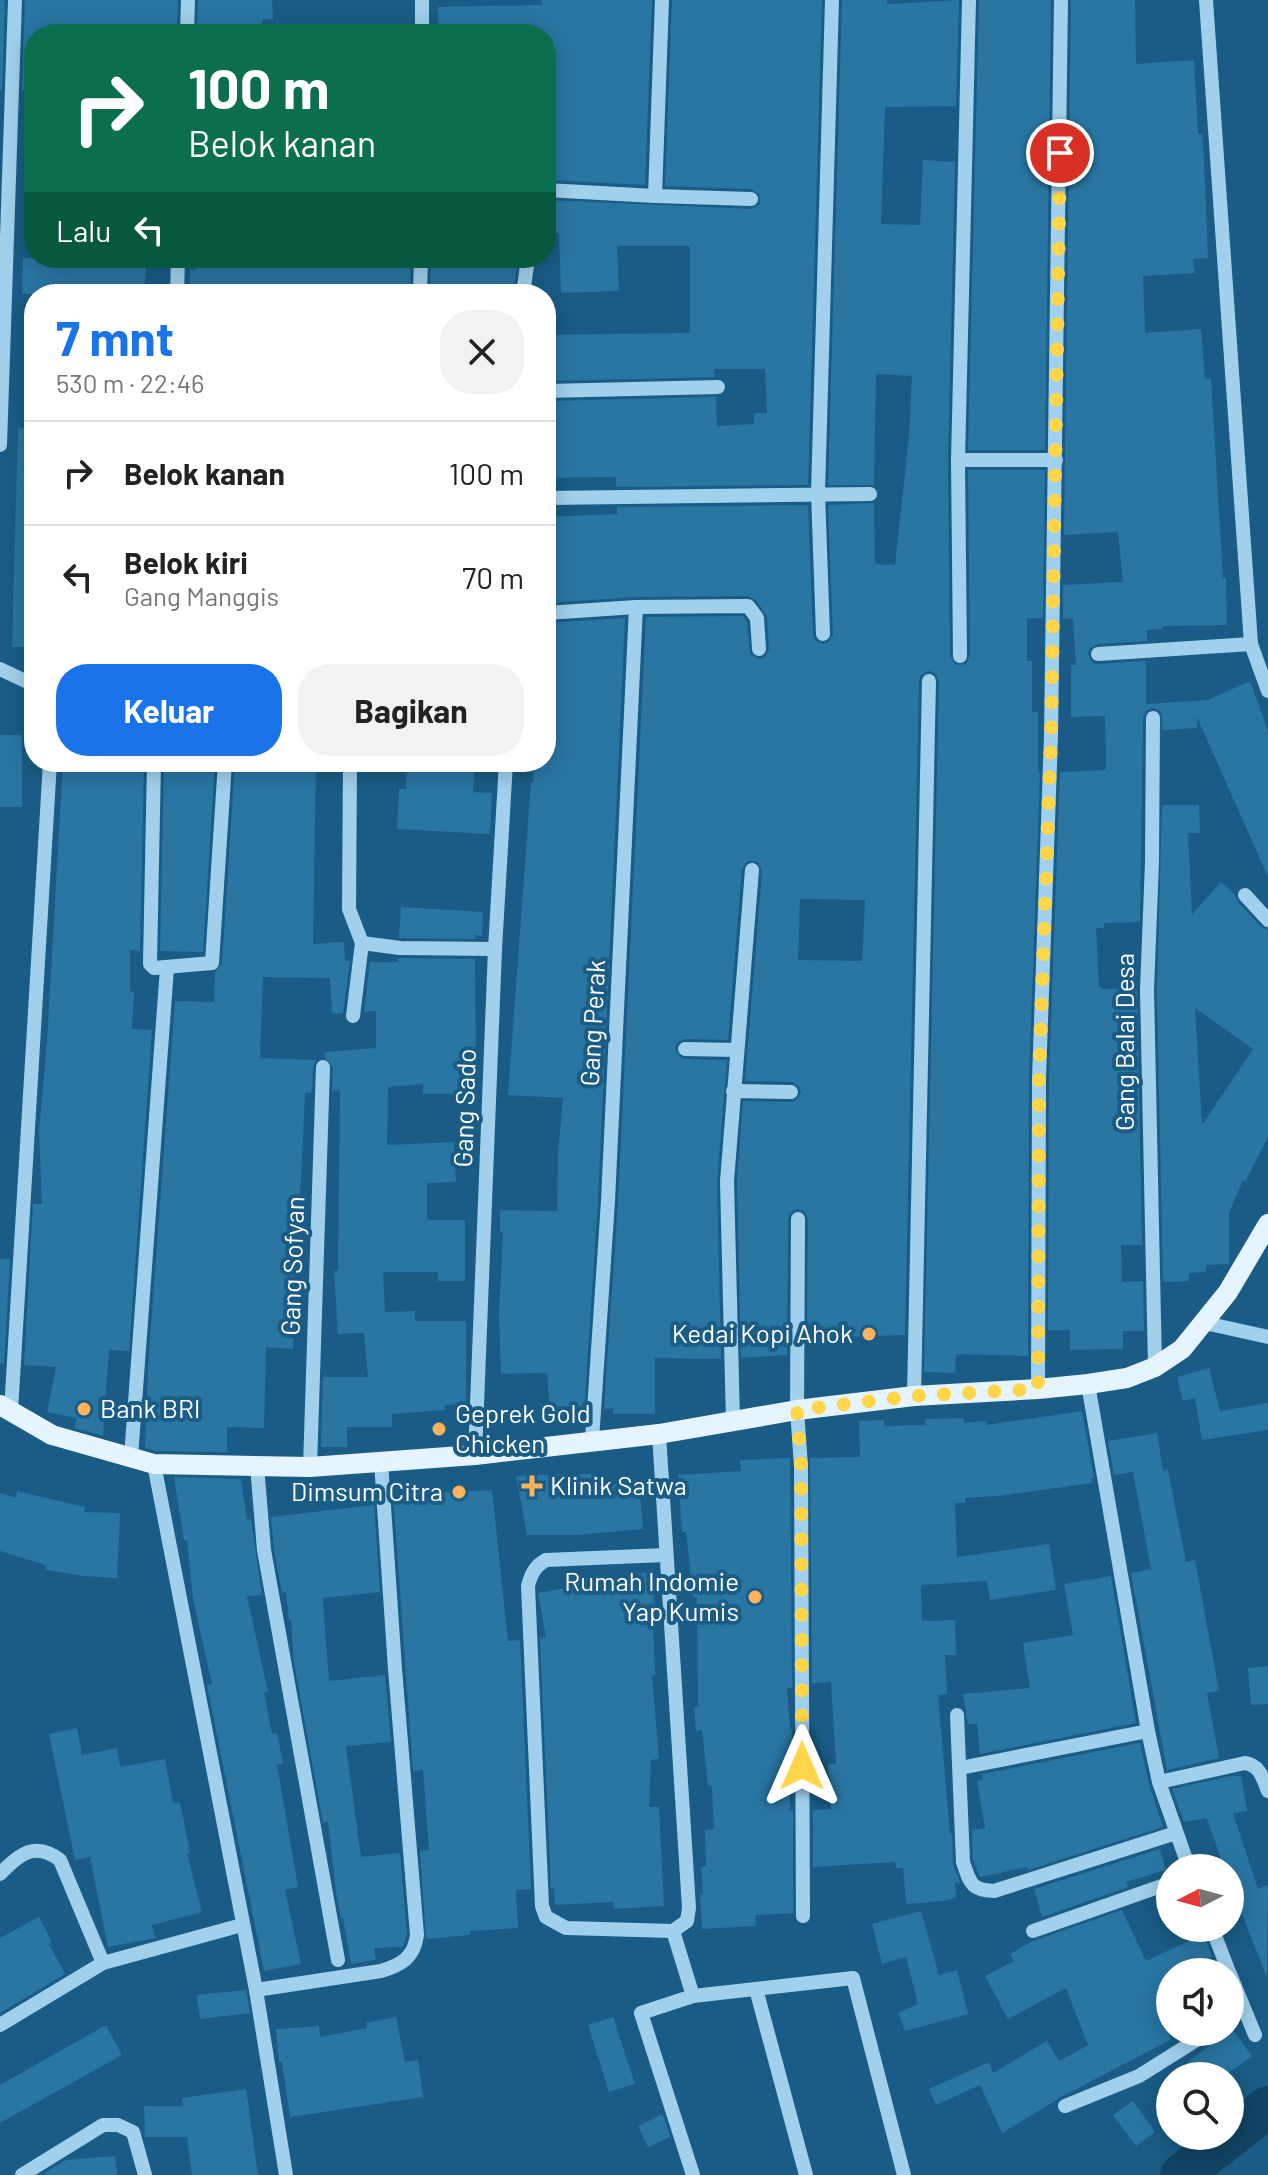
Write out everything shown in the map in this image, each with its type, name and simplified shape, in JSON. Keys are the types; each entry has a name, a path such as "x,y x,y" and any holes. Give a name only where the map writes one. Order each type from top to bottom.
{"main road":[{"path":"5,1408 52,1435 154,1464 310,1467 475,1455 659,1434 797,1410 914,1396 1088,1384 1127,1378 1155,1367 1182,1349 1228,1292 1268,1224"}],"street":[{"path":"0,445 15,0"},
{"path":"187,24 188,0"},
{"path":"422,0 422,24"},
{"path":"655,196 662,0"},
{"path":"823,634 818,493 832,0"},
{"path":"960,656 958,460 969,0"},
{"path":"1038,1389 1039,1078 1051,736 1061,0"},
{"path":"1206,0 1251,644 1268,691"},
{"path":"556,191 751,199"},
{"path":"556,391 718,387"},
{"path":"958,460 1056,460"},
{"path":"556,498 870,494"},
{"path":"556,612 636,607 748,606 757,618 759,649"},
{"name":"Gang Perak","path":"592,1440 608,1201 636,607"},
{"path":"1098,654 1251,644"},
{"path":"0,669 24,680"},
{"path":"914,1396 929,681"},
{"name":"Gang Balai Desa","path":"1153,718 1147,990 1155,1367"},
{"path":"5,1408 49,772"},
{"path":"154,772 150,964 154,968 212,963 224,772"},
{"path":"350,772 349,909 362,943 353,1016"},
{"name":"Gang Sado","path":"475,1455 495,949 505,772"},
{"path":"733,1421 727,1181 752,870"},
{"path":"1245,895 1268,920"},
{"path":"362,943 400,948 495,949"},
{"path":"131,1457 167,968"},
{"path":"685,1049 737,1050"},
{"name":"Gang Sofyan","path":"310,1467 323,1067"},
{"path":"733,1091 791,1092"},
{"path":"798,1219 803,1916"},
{"path":"1205,1323 1268,1337"},
{"path":"1088,1384 1148,1731 1159,1782 1184,1854"},
{"path":"659,1434 689,1908 687,1921 673,1931 566,1928 546,1917 542,1906 528,1586 531,1574 538,1564 546,1560 665,1555"},
{"path":"256,1990 381,1971 397,1966 415,1948 417,1935 381,1462"},
{"path":"154,1464 256,1990 286,2175"},
{"path":"257,1466 264,1550 338,1960"},
{"path":"957,1715 963,1862 969,1882 979,1890 994,1891 1176,1833"},
{"path":"960,1768 1148,1731"},
{"path":"1159,1782 1245,1763 1253,1764 1259,1770 1268,1791"},
{"path":"0,1874 31,1850 47,1850 60,1860 103,1963"},
{"path":"1033,1931 1156,1888"},
{"path":"0,2025 103,1963 242,1925"},
{"path":"673,1931 693,1996"},
{"path":"693,2175 641,2013 693,1996 853,1978 903,2173 887,2175"},
{"path":"756,1989 806,2175"},
{"path":"1244,2011 1255,2035"},
{"path":"1065,2106 1139,2076 1187,2046"},
{"path":"22,2175 103,2125 118,2125 133,2132 145,2175"}],"building":[{"path":"0,0 5,0 2,90 0,90"},
{"path":"25,0 178,0 177,24 24,24"},
{"path":"198,0 272,0 273,19 262,20 262,24 197,24"},
{"path":"542,0 652,0 645,185 556,181 556,24 439,24 438,7 542,5"},
{"path":"672,0 822,0 808,485 616,487 616,477 556,478 556,401 716,397 717,426 754,424 754,413 767,413 765,369 714,369 715,377 556,381 556,335 690,333 690,246 617,246 619,291 561,293 556,200 751,209 760,204 759,194 751,189 665,186"},
{"path":"842,0 887,0 887,4 959,0 956,106 885,107 881,224 920,225 923,160 955,162 948,460 950,656 956,665 966,664 970,656 968,470 1045,470 1043,618 1027,618 1027,661 1032,661 1032,712 1038,712 1040,773 1029,1078 1028,1356 956,1354 955,1373 924,1372 939,681 935,673 928,671 921,675 919,681 905,1335 807,1338 808,1219 804,1211 797,1209 790,1213 788,1219 787,1355 741,1358 737,1181 743,1101 792,1102 801,1093 792,1082 745,1081 762,871 758,862 748,861 742,869 728,1040 684,1039 675,1048 684,1059 727,1060 717,1181 721,1359 655,1358 655,1414 613,1414 613,1408 604,1409 618,1202 646,617 743,616 747,622 750,654 759,659 765,657 769,649 767,617 756,600 748,596 636,597 556,602 556,517 617,514 617,507 808,505 813,634 815,640 823,644 829,642 833,634 828,505 874,503 875,564 895,565 912,376 876,374 874,485 828,485","holes":["800,899 865,900 862,961 798,960"]},
{"path":"979,0 1051,0 1045,450 968,450"},
{"path":"1071,0 1135,0 1136,64 1194,60 1198,134 1202,134 1204,159 1208,258 1193,259 1195,273 1143,276 1145,333 1201,329 1205,379 1211,378 1223,578 1226,578 1227,625 1162,626 1162,629 1147,630 1147,641 1097,644 1089,649 1088,655 1093,663 1098,664 1146,661 1146,704 1208,700 1250,681 1268,731 1268,877 1197,717 1197,728 1163,730 1161,712 1154,708 1147,710 1143,718 1140,922 1104,923 1104,928 1096,928 1099,987 1137,988 1142,1245 1121,1245 1122,1282 1143,1281 1144,1331 1123,1331 1123,1349 1070,1350 1070,1330 1048,1330 1049,1078 1060,772 1106,770 1105,716 1071,717 1071,665 1076,665 1073,619 1063,618 1063,585 1123,582 1118,532 1064,535"},
{"path":"24,30 24,90 22,90"},
{"path":"23,258 24,268 146,268 145,284 24,284 22,294"},
{"path":"411,268 410,284 190,284 190,270"},
{"path":"431,268 517,268 514,284 430,284"},
{"path":"18,428 24,428 24,647 12,647"},
{"path":"625,618 598,1200 584,1410 550,1413 547,1373 501,1374 499,1316 503,1232 500,1232 500,1210 557,1211 563,1098 508,1095 531,782 534,772 556,772 556,622"},
{"path":"0,735 22,735 22,807 0,807"},
{"path":"62,772 144,772 140,951 130,950 130,991 134,992 132,1029 152,1030 129,1351 109,1350 103,1436 75,1428 76,1418 47,1412 56,1367 24,1365 33,1204 42,1204 39,1131"},
{"path":"164,772 214,772 203,952 160,951"},
{"path":"234,772 316,772 313,944 344,942 345,961 350,961 343,1013 332,1014 330,978 263,977 260,1058 316,1060 312,1092 305,1093 293,1349 266,1347 264,1428 227,1427 227,1452 156,1451 145,1448 148,1367 175,1001 214,1002 215,972 222,964"},
{"path":"407,772 474,772 473,792 492,793 490,834 397,829 399,789 406,789"},
{"path":"1162,805 1199,805 1200,833 1188,833 1192,914 1221,882 1261,927 1268,930 1268,1137 1245,1182 1243,1180 1229,1213 1229,1264 1206,1265 1206,1272 1189,1273 1189,1281 1163,1282 1157,990","holes":["1195,1008 1253,1049 1202,1125"]},
{"path":"401,907 483,912 482,936 475,935 475,939 399,938"},
{"path":"398,958 475,959 476,1094 423,1094 423,1084 388,1087 387,1145 454,1142 456,1182 427,1183 427,1220 465,1220 465,1281 438,1281 438,1272 383,1272 385,1312 415,1311 415,1321 466,1321 466,1404 445,1405 445,1410 392,1414 392,1427 347,1427 347,1447 321,1447 323,1377 368,1377 364,1333 338,1334 334,1271 338,1271 340,1090 332,1091 333,1067 325,1058 325,1052 376,1048 376,1011 364,1012 370,962 398,962"},
{"path":"0,1259 10,1259 4,1364 0,1363"},
{"path":"1209,1368 1220,1411 1268,1403 1268,1430 1202,1440 1195,1398 1183,1401 1177,1377"},
{"path":"1082,1411 1094,1478 1091,1479 1092,1483 965,1498 965,1503 955,1503 957,1557 1049,1544 1056,1590 990,1600 987,1581 921,1585 922,1621 955,1620 956,1655 945,1655 947,1694 938,1695 953,1865 960,1882 955,1883 956,1897 906,1904 903,1868 896,1868 895,1862 813,1867 813,1810 831,1809 828,1764 836,1764 831,1682 812,1683 810,1458 860,1457 859,1421 884,1420 884,1426 926,1425 925,1419 963,1418 964,1423 986,1421 986,1425"},
{"path":"1157,1433 1163,1471 1168,1470 1186,1562 1195,1560 1219,1691 1207,1693 1219,1758 1167,1770 1131,1573 1151,1569 1133,1472 1114,1475 1108,1441"},
{"path":"790,1458 792,1688 787,1688 792,1729 792,1750 788,1751 790,1811 793,1811 793,1913 755,1915 756,1926 702,1929 701,1867 706,1866 705,1830 714,1829 712,1786 708,1786 702,1730 696,1731 697,1597 693,1597 686,1532 682,1532 678,1475 741,1471 740,1460"},
{"path":"599,1474 599,1481 639,1478 643,1529 578,1535 527,1535 516,1476"},
{"path":"174,1477 241,1479 247,1520 251,1519 262,1595 247,1596 268,1692 264,1692 272,1734 277,1733 283,1763 277,1765 298,1887 285,1890 301,1964 264,1971 207,1685 212,1684 193,1599 187,1540 184,1540"},
{"path":"415,1486 436,1486 436,1493 492,1490 508,1641 520,1640 531,1889 516,1890 518,1928 470,1931 470,1935 426,1939 420,1851 429,1850 423,1770 413,1771 393,1494 415,1493"},
{"path":"17,1491 85,1507 84,1512 120,1513 117,1578 46,1570 46,1565 0,1551 0,1493 16,1498"},
{"path":"374,1505 380,1592 323,1598 329,1681 385,1675 391,1742 346,1746 361,1857 400,1853 407,1934 403,1947 374,1948 376,1960 351,1964 336,1892 328,1822 323,1823 294,1662 291,1620 286,1592 282,1593 271,1517"},
{"path":"651,1572 657,1624 653,1625 655,1675 652,1675 659,1759 651,1760 649,1807 659,1807 664,1906 614,1909 613,1902 555,1905 554,1888 551,1889 540,1638 546,1637 538,1593 599,1582 599,1577"},
{"path":"1111,1576 1136,1723 980,1754 977,1724 968,1724 963,1694 1030,1688 1023,1643 1073,1635 1064,1584"},
{"path":"1268,1666 1268,1704 1251,1705 1248,1668"},
{"path":"77,1728 82,1755 117,1748 120,1767 165,1759 173,1803 180,1802 190,1853 187,1853 202,1912 152,1925 155,1938 108,1947 90,1857 75,1860 49,1734"},
{"path":"1140,1743 1163,1827 1028,1870 1027,1867 980,1877 973,1860 972,1830 985,1828 977,1781 983,1780 982,1774"},
{"path":"1241,1776 1247,1811 1233,1813 1258,1889 1268,1885 1267,1977 1244,1919 1244,1854 1219,1854 1207,1818 1184,1822 1172,1789"},
{"path":"1160,1849 1161,1854 1156,1854 1156,1873 1126,1882 1128,1887 1042,1917 1034,1889"},
{"path":"1122,1910 1146,1961 1187,1942 1207,1942 1212,1957 1156,1958 1156,2046 1159,2046 1061,2097 1002,2133 980,2085 936,2105 929,2089 989,2062 993,2073 1047,2041 1059,2061 1088,2045 1066,1988 1008,2019 985,1976 1014,1961 1010,1954 1033,1941"},
{"path":"921,1911 939,1975 957,1970 968,2014 905,2031 898,2013 918,2004 906,1957 882,1964 872,1924"},
{"path":"39,1917 65,1974 0,2013 0,1938"},
{"path":"246,1990 250,2013 200,2019 197,1995"},
{"path":"396,2017 405,2062 418,2060 423,2097 290,2117 276,2029 319,2026 320,2037 367,2028 366,2023"},
{"path":"613,2017 635,2084 609,2092 588,2025"},
{"path":"106,2025 122,2055 0,2123 0,2085"},
{"path":"1244,2045 1252,2056 1244,2062 1187,2062 1209,2046"},
{"path":"246,2089 258,2175 192,2175 187,2137 145,2137 144,2106 183,2106 182,2098"},
{"path":"1133,2101 1155,2132 1136,2146 1113,2115"},
{"path":"663,2114 670,2137 648,2147 638,2126"},
{"path":"115,2156 117,2175 46,2175 66,2160"}],"waterway":[{"path":"1181,2175 1268,2107"}],"place":[{"name":"Kedai Kopi Ahok","path":"869,1334"},
{"name":"Bank BRI","path":"84,1409"},
{"name":"Geprek Gold Chicken","path":"439,1429"},
{"name":"Klinik Satwa","path":"532,1486"},
{"name":"Dimsum Citra","path":"459,1492"},
{"name":"Rumah Indomie Yap Kumis","path":"755,1597"}],"route":[{"path":"802,1766 801,1466 797,1410 914,1396 1038,1389 1039,1078 1051,736 1060,153"}]}
